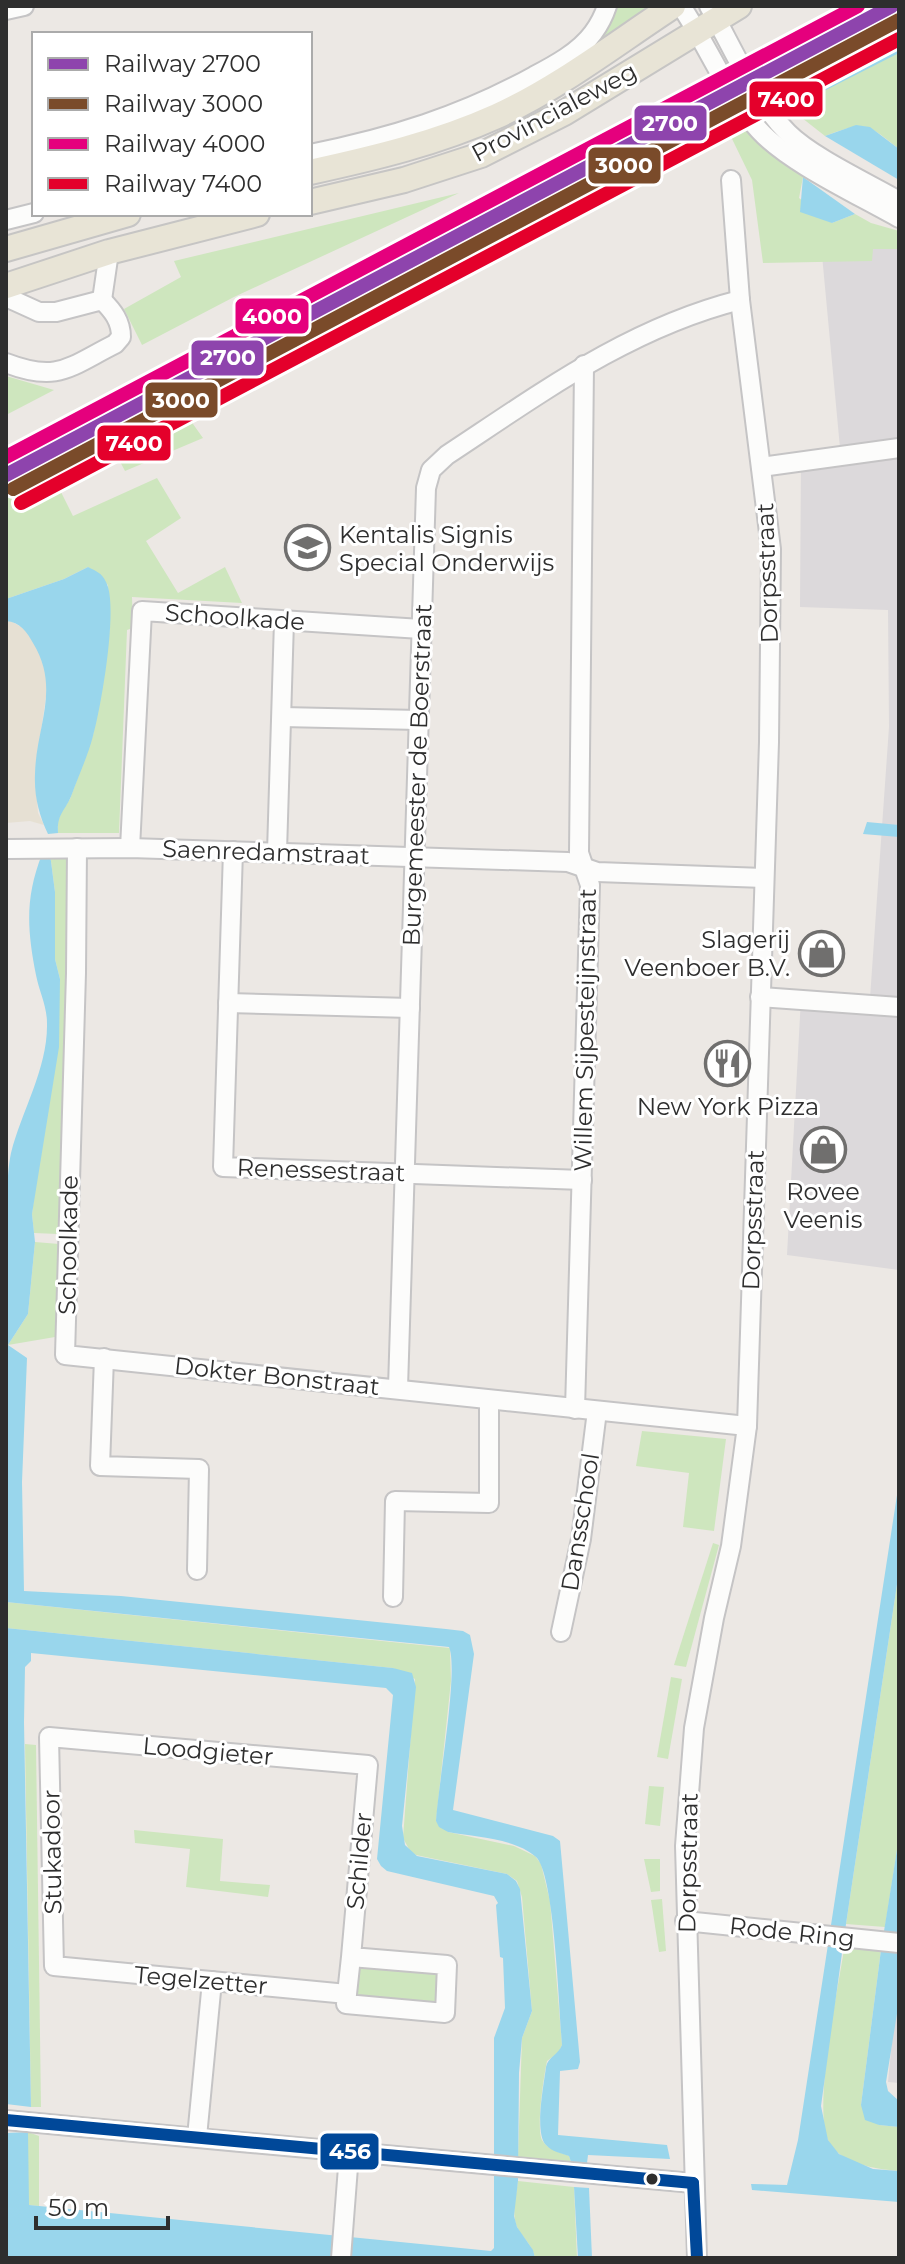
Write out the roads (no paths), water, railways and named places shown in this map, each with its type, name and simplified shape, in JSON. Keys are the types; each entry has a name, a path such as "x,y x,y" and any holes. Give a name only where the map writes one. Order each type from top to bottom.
{"main road":[{"name":"Provincialeweg","path":"312,172 430,142 498,115 555,85 673,6"},
{"name":"Provincialeweg","path":"312,202 404,180 481,155 564,113 708,19 739,6"},
{"path":"6,249 121,216"},
{"path":"6,286 109,252 249,216"}],"street":[{"path":"6,10 24,6"},
{"name":"Provincialeweg","path":"312,154 366,143 449,118 512,88 574,52 592,35 607,6"},
{"path":"681,6 708,19 788,133 899,201"},
{"path":"708,19 749,117 772,142 790,156 899,218"},
{"name":"Dorpsstraat","path":"697,2258 685,1846 694,1728 731,1546 747,1426 771,549 740,300 731,180"},
{"path":"6,220 32,214"},
{"path":"6,363 48,374 61,372 115,344 121,337 121,328 102,300 109,252"},
{"path":"6,297 39,312 56,312 102,300"},
{"name":"Burgemeester de Boerstraat","path":"398,1388 426,488 431,470 447,455 584,365 640,335 740,300"},
{"name":"Willem Sijpesteijnstraat","path":"575,1409 590,885 579,853 584,365"},
{"path":"761,467 899,448"},
{"name":"Schoolkade","path":"130,848 142,611 421,629"},
{"path":"277,852 284,621"},
{"path":"282,717 419,720"},
{"name":"Schoolkade","path":"65,1355 77,848"},
{"name":"Saenredamstraat","path":"6,849 130,848 568,862 597,872 764,878"},
{"name":"Renessestraat","path":"233,851 223,1167 582,1180"},
{"path":"760,997 899,1007"},
{"path":"228,1003 410,1008"},
{"name":"Dokter Bonstraat","path":"65,1355 747,1426"},
{"path":"104,1358 100,1466 199,1469 197,1570"},
{"path":"393,1597 395,1501 489,1503 489,1400"},
{"name":"Dansschool","path":"561,1632 581,1539 597,1411"},
{"name":"Loodgieter","path":"49,1737 368,1765"},
{"name":"Stukadoor","path":"49,1737 54,1966"},
{"name":"Schilder","path":"351,1957 368,1765"},
{"name":"Rode Ring","path":"685,1921 899,1943"},
{"path":"347,1994 351,1957"},
{"name":"Tegelzetter","path":"54,1966 347,1994 346,2004 445,2013 447,1965 351,1957"},
{"path":"197,2137 212,1981"},
{"path":"6,2120 349,2154 693,2183"},
{"path":"341,2258 349,2154"}],"water":[{"path":"899,30 899,53 820,93 813,86 811,78"},
{"path":"856,125 870,127 899,149 899,180 825,136"},
{"path":"803,177 855,214 832,223 800,212"},
{"path":"88,567 103,576 110,594 110,633 104,681 86,758 60,817 58,833 48,834 38,805 35,782 36,756 45,708 45,676 41,660 28,635 19,626 6,621 6,599 64,579"},
{"path":"867,822 899,825 899,837 863,834"},
{"path":"42,854 50,854 55,892 55,959 60,979 59,1047 32,1214 35,1242 28,1314 8,1345 27,1358 22,1482 24,1591 121,1596 446,1629 470,1635 474,1654 453,1810 553,1836 560,1841 580,2062 578,2069 560,2071 558,2135 667,2145 670,2159 588,2155 587,2163 571,2162 569,2156 551,2149 542,2139 541,2108 546,2067 562,2045 548,1889 536,1857 527,1851 494,1839 448,1832 436,1821 450,1703 449,1647 6,1602 6,1196 11,1153 39,1073 46,1040 47,1017 36,975 29,928 30,899"},
{"path":"899,1482 899,1571 821,2106 828,2140 839,2154 873,2169 899,2171 899,2202 752,2190 751,2184 787,2185 798,2140"},
{"path":"6,1628 393,1668 412,1673 416,1687 402,1826 405,1845 417,1856 507,1874 520,1889 532,2011 522,2038 518,2181 514,2216 535,2258 6,2258 6,2133 28,2132 29,2205 491,2251 494,2248 494,2038 505,2008 498,1903 494,1896 387,1871 377,1859 393,1695 386,1688 31,1653 31,1661 25,1667 24,1722 31,2107 6,2104"},
{"path":"899,1837 899,2001 886,2082 888,2091 899,2101 899,2127 865,2120 861,2105"},
{"path":"574,2187 589,2188 592,2258 578,2258"}],"rail line":[{"name":"4000","path":"6,457 858,6"},
{"name":"2700","path":"6,475 892,6"},
{"name":"3000","path":"13,489 899,20"},
{"name":"7400","path":"21,503 899,39"}],"place":[{"name":"Kentalis Signis Special Onderwijs","path":"308,548"},
{"name":"Slagerij Veenboer B.V.","path":"821,953"},
{"name":"New York Pizza","path":"728,1064"},
{"name":"Rovee Veenis","path":"823,1149"}]}
